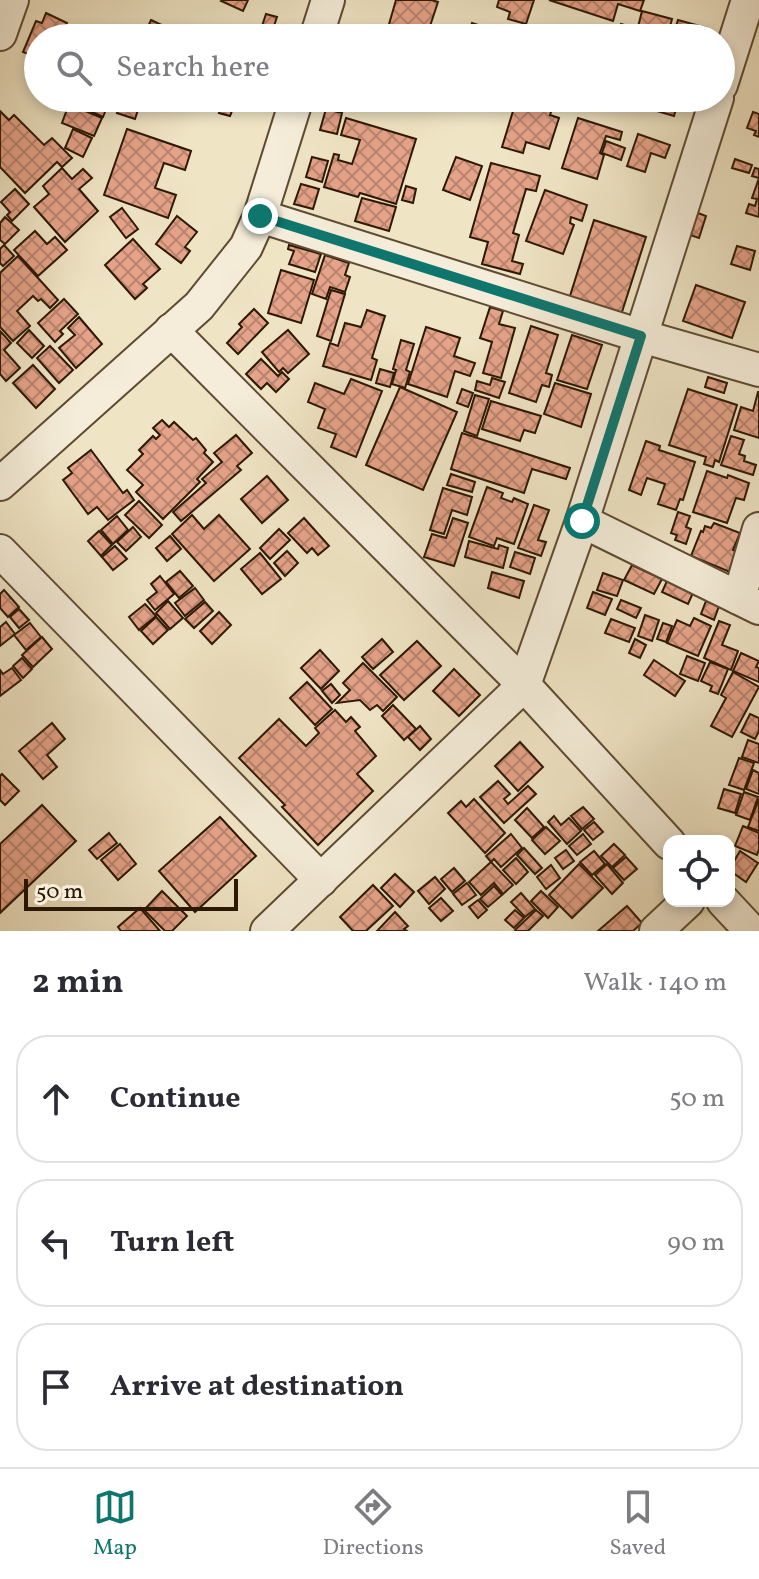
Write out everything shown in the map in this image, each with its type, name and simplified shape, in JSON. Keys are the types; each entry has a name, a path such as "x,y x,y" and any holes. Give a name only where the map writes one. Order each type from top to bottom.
{"street":[{"path":"0,34 12,0"},
{"path":"320,24 328,0"},
{"path":"735,41 748,0"},
{"path":"0,484 199,306 239,256 260,216 293,112"},
{"path":"267,931 524,685 582,521 713,112"},
{"path":"260,216 759,370"},
{"path":"171,330 524,685 663,836"},
{"path":"582,521 749,603 759,529"},
{"path":"0,551 321,880"},
{"path":"656,931 682,907"},
{"path":"729,907 751,931"}],"building":[{"path":"222,0 248,0 243,11"},
{"path":"396,0 438,2 431,24 389,24"},
{"path":"499,0 534,0 526,24 508,19 510,12 497,7"},
{"path":"549,0 644,0 640,11 618,4 613,21"},
{"path":"642,11 672,19 671,24 639,24"},
{"path":"46,13 67,23 35,24 36,21 42,23"},
{"path":"266,14 277,17 275,24 263,24"},
{"path":"0,111 9,120 14,115 44,145 52,138 72,158 62,167 57,162 25,193 0,167"},
{"path":"66,112 88,112 102,118 94,136 62,123"},
{"path":"117,112 137,112 135,119"},
{"path":"325,112 342,113 337,134 320,130"},
{"path":"513,112 551,112 550,115 559,118 549,149 526,142 523,153 502,147"},
{"path":"753,112 759,114 759,137 754,135 756,131 747,128"},
{"path":"346,118 416,139 396,204 360,193 358,197 324,187 334,154 339,155 338,160 352,164 360,140 341,135"},
{"path":"578,118 622,132 620,140 606,136 597,179 562,168"},
{"path":"73,129 92,138 83,157 65,148"},
{"path":"127,129 191,151 185,170 164,163 155,188 176,195 168,218 104,195"},
{"path":"638,134 670,145 665,158 651,153 645,172 627,166"},
{"path":"606,141 625,148 621,160 602,153"},
{"path":"312,157 328,161 322,182 306,177"},
{"path":"456,157 482,166 470,200 443,190"},
{"path":"735,159 752,165 749,173 732,168"},
{"path":"491,163 540,176 536,191 526,189 513,233 519,235 512,261 523,264 520,274 482,264 488,242 470,237"},
{"path":"62,168 72,179 83,169 92,178 79,189 98,211 65,242 34,207 49,194 43,186"},
{"path":"755,168 759,169 759,178 752,176"},
{"path":"759,178 759,217 746,213 749,204 755,206 757,199 752,198"},
{"path":"301,184 319,189 313,209 294,204"},
{"path":"406,186 416,189 413,203 402,200"},
{"path":"15,189 29,204 12,221 7,215 10,212 1,202"},
{"path":"545,190 587,205 582,221 571,217 570,223 574,225 563,254 526,241"},
{"path":"362,198 396,207 389,231 355,221"},
{"path":"122,208 138,229 126,238 110,217"},
{"path":"698,213 706,216 699,238 690,235"},
{"path":"177,216 197,232 185,247 190,251 181,263 156,244"},
{"path":"5,217 19,230 5,244 0,240 0,223"},
{"path":"594,220 646,237 621,315 569,299"},
{"path":"35,231 47,244 55,237 67,250 38,276 14,250"},
{"path":"133,239 160,269 143,284 147,288 135,299 105,265"},
{"path":"4,245 14,256 3,266 0,263 0,249"},
{"path":"289,245 321,254 315,272 289,264 294,251 288,249"},
{"path":"737,246 755,251 750,270 731,264"},
{"path":"325,255 349,263 345,275 350,277 345,292 330,287 326,299 312,294"},
{"path":"18,256 58,300 50,308 33,296 17,311 30,326 13,341 0,327 0,273"},
{"path":"281,270 314,280 301,323 268,313"},
{"path":"696,285 745,302 732,338 683,321"},
{"path":"331,290 345,294 331,341 317,336"},
{"path":"64,299 78,314 60,331 63,334 55,342 38,323"},
{"path":"490,307 503,311 499,324 515,328 501,378 483,373 492,342 480,338"},
{"path":"254,309 268,323 238,354 227,343 242,327 239,324"},
{"path":"367,310 385,316 372,358 377,360 371,380 323,366 330,343 338,346 345,323 361,327"},
{"path":"79,317 102,344 76,368 59,348 75,335 68,328"},
{"path":"531,326 558,335 546,373 552,375 549,387 542,385 536,402 509,393"},
{"path":"426,327 460,338 454,356 475,363 470,376 455,371 447,397 408,384"},
{"path":"29,330 44,346 32,358 17,343"},
{"path":"288,330 309,354 288,373 283,368 279,372 262,352"},
{"path":"0,331 11,343 4,350 20,368 6,381 0,374"},
{"path":"572,335 602,345 587,389 557,380"},
{"path":"401,340 414,344 406,370 410,372 405,388 392,384"},
{"path":"50,346 73,370 59,383 37,358"},
{"path":"261,359 278,376 282,372 289,379 276,392 267,383 261,389 246,374"},
{"path":"33,365 55,389 36,408 13,383"},
{"path":"380,369 394,373 390,387 376,383"},
{"path":"708,377 727,383 724,393 705,387"},
{"path":"492,378 505,382 499,398 475,390 477,381 490,385"},
{"path":"351,379 382,391 356,457 331,447 336,434 318,428 325,409 308,402 315,383 344,394"},
{"path":"555,383 591,394 581,427 544,414"},
{"path":"400,387 457,412 423,490 366,465"},
{"path":"462,389 473,393 468,407 457,403"},
{"path":"688,389 737,405 719,462 715,460 713,467 704,464 706,457 669,445"},
{"path":"758,392 759,438 734,430 741,407 753,411"},
{"path":"475,395 489,399 477,436 464,431"},
{"path":"491,401 541,416 535,433 524,430 520,441 482,429"},
{"path":"162,420 169,427 174,422 193,440 196,438 213,462 197,479 200,482 163,519 136,492 143,485 127,470 143,454 139,450 153,436 156,439 160,435 153,428"},
{"path":"462,433 570,468 566,479 532,469 524,493 451,469"},
{"path":"236,435 252,453 237,466 241,470 181,521 173,512 206,483 202,479 222,462 214,453"},
{"path":"731,436 744,440 739,454 745,456 744,461 756,465 753,475 721,465"},
{"path":"646,441 660,446 659,450 695,462 683,500 680,499 676,510 658,504 665,484 647,478 641,495 629,490"},
{"path":"91,450 123,493 127,490 134,500 108,520 97,507 88,514 63,480 72,473 68,468"},
{"path":"707,471 749,483 744,500 736,498 727,523 693,512"},
{"path":"451,474 475,482 472,492 447,485"},
{"path":"267,476 288,500 262,523 241,499"},
{"path":"487,487 503,493 501,498 512,502 514,498 528,504 514,544 497,538 494,546 469,537"},
{"path":"443,488 472,497 467,515 452,510 444,534 430,530"},
{"path":"139,501 162,525 149,538 125,515"},
{"path":"534,505 549,510 538,540 546,542 541,556 518,548"},
{"path":"678,512 690,516 686,527 691,529 686,544 675,540 677,535 671,533"},
{"path":"192,515 204,529 219,515 250,549 214,581 172,534"},
{"path":"117,516 128,530 113,544 101,530"},
{"path":"304,518 329,546 318,555 312,548 307,553 288,533"},
{"path":"453,518 468,523 454,566 424,557 432,534 446,538"},
{"path":"714,523 740,533 733,550 738,552 730,572 691,556 701,531 705,526 711,528"},
{"path":"133,527 141,537 126,551 117,542"},
{"path":"279,529 290,540 270,559 260,548"},
{"path":"99,531 112,545 101,556 88,541"},
{"path":"170,536 181,549 167,561 156,548"},
{"path":"469,541 498,549 499,545 508,548 503,568 465,557"},
{"path":"115,546 127,559 113,570 102,557"},
{"path":"287,551 298,563 285,576 274,563"},
{"path":"515,552 535,558 530,574 510,567"},
{"path":"260,553 281,579 262,594 241,569"},
{"path":"632,565 662,579 654,594 624,580"},
{"path":"180,571 193,586 179,598 166,582"},
{"path":"492,572 524,581 519,598 488,588"},
{"path":"603,573 623,580 617,596 597,590"},
{"path":"160,576 174,594 155,610 147,600 157,592 151,584"},
{"path":"667,581 693,593 688,604 662,592"},
{"path":"195,588 204,600 185,616 175,603"},
{"path":"4,590 19,607 8,617 0,608 0,594"},
{"path":"593,592 612,599 605,615 587,608"},
{"path":"621,600 641,608 636,618 617,609"},
{"path":"168,601 183,618 170,629 156,613"},
{"path":"706,601 719,606 714,620 701,614"},
{"path":"205,602 213,611 194,628 185,619"},
{"path":"145,604 156,616 139,630 129,617"},
{"path":"19,609 29,620 19,628 10,617"},
{"path":"219,612 231,625 212,644 200,631"},
{"path":"645,615 659,620 652,641 638,636"},
{"path":"156,617 168,630 153,644 141,631"},
{"path":"694,618 711,626 698,656 667,643 677,620 690,626"},
{"path":"611,619 635,628 629,642 605,633"},
{"path":"719,621 730,625 722,645 738,651 731,670 704,658"},
{"path":"6,622 15,634 0,646 0,627"},
{"path":"30,623 41,637 26,650 14,635"},
{"path":"663,623 672,626 666,642 657,639"},
{"path":"42,637 52,649 33,667 22,655"},
{"path":"382,639 393,652 373,669 362,657"},
{"path":"635,639 646,645 640,658 629,653"},
{"path":"417,641 441,666 404,700 380,675"},
{"path":"320,650 339,671 321,689 301,668"},
{"path":"741,653 759,661 756,667 759,668 759,682 733,671"},
{"path":"687,656 705,663 698,681 680,674"},
{"path":"22,658 32,669 23,678 13,666"},
{"path":"654,660 685,681 675,696 644,675"},
{"path":"710,662 728,669 718,694 710,691 712,686 701,681"},
{"path":"363,663 397,697 383,711 377,705 370,710 360,700 337,703 350,690 343,683"},
{"path":"12,668 21,680 0,696 0,670 3,674"},
{"path":"454,669 480,695 459,716 433,691"},
{"path":"733,672 759,687 732,737 711,726 726,698 721,695"},
{"path":"307,682 332,709 315,725 290,698"},
{"path":"331,684 340,695 332,703 322,691"},
{"path":"393,705 416,729 404,740 382,716"},
{"path":"335,710 346,722 351,717 360,727 355,731 376,756 357,774 373,791 318,845 282,807 285,805 239,758 279,719 306,746 319,733 315,728"},
{"path":"750,714 759,718 759,731 755,739 741,732"},
{"path":"52,723 65,739 47,755 57,767 43,779 19,751"},
{"path":"420,726 431,739 420,750 408,737"},
{"path":"748,740 759,744 759,763 742,757"},
{"path":"520,742 543,767 518,791 495,766"},
{"path":"739,758 754,763 744,790 729,785"},
{"path":"753,770 759,773 759,794 746,789"},
{"path":"2,774 19,791 5,805 0,800"},
{"path":"498,781 510,794 504,799 508,804 528,786 536,794 504,823 480,797"},
{"path":"724,789 741,794 735,813 718,808"},
{"path":"744,792 758,797 750,820 736,815"},
{"path":"474,799 505,833 485,853 448,813 461,801 466,807"},
{"path":"759,799 759,831 748,827"},
{"path":"42,805 76,841 0,913 0,844"},
{"path":"583,807 594,819 582,829 571,816"},
{"path":"527,808 544,827 532,838 515,820"},
{"path":"554,816 561,825 569,818 581,831 567,844 548,822"},
{"path":"220,817 256,856 195,912 159,871"},
{"path":"594,822 603,832 593,840 584,830"},
{"path":"743,826 759,833 757,855 735,846"},
{"path":"546,827 560,841 545,854 532,840"},
{"path":"109,833 117,843 97,859 89,850"},
{"path":"511,834 522,848 501,867 486,856"},
{"path":"583,834 591,844 577,855 569,846"},
{"path":"120,844 136,864 118,880 101,860"},
{"path":"614,844 625,855 612,867 601,856"},
{"path":"524,848 542,868 535,874 517,855"},
{"path":"566,850 574,861 563,869 555,858"},
{"path":"594,851 605,864 592,875 580,862"},
{"path":"740,851 758,863 746,882 735,874 735,860"},
{"path":"626,857 637,869 624,880 613,868"},
{"path":"516,858 528,872 516,884 503,870"},
{"path":"491,862 513,885 503,894 494,883 481,895 469,882"},
{"path":"579,864 603,888 572,918 549,895"},
{"path":"607,864 623,883 612,894 595,875"},
{"path":"551,865 560,878 546,889 537,877"},
{"path":"454,868 465,881 452,892 441,879"},
{"path":"395,874 414,892 400,907 381,888"},
{"path":"435,877 445,889 429,904 418,891"},
{"path":"467,883 476,895 462,905 453,894"},
{"path":"373,885 393,906 366,931 353,931 340,917"},
{"path":"494,886 502,895 488,907 480,899"},
{"path":"162,891 187,916 172,931 165,931 144,910"},
{"path":"541,891 558,907 548,918 531,901"},
{"path":"521,893 535,909 525,917 511,902"},
{"path":"441,898 453,911 441,921 429,908"},
{"path":"478,900 487,910 478,918 469,907"},
{"path":"627,906 642,923 633,931 598,931"},
{"path":"140,908 160,931 121,931 118,927"},
{"path":"515,910 524,918 514,928 505,920"},
{"path":"536,910 543,916 528,931 515,930"},
{"path":"395,912 408,926 404,929 407,931 377,931"}],"route":[{"path":"260,216 641,336 582,521"}]}
